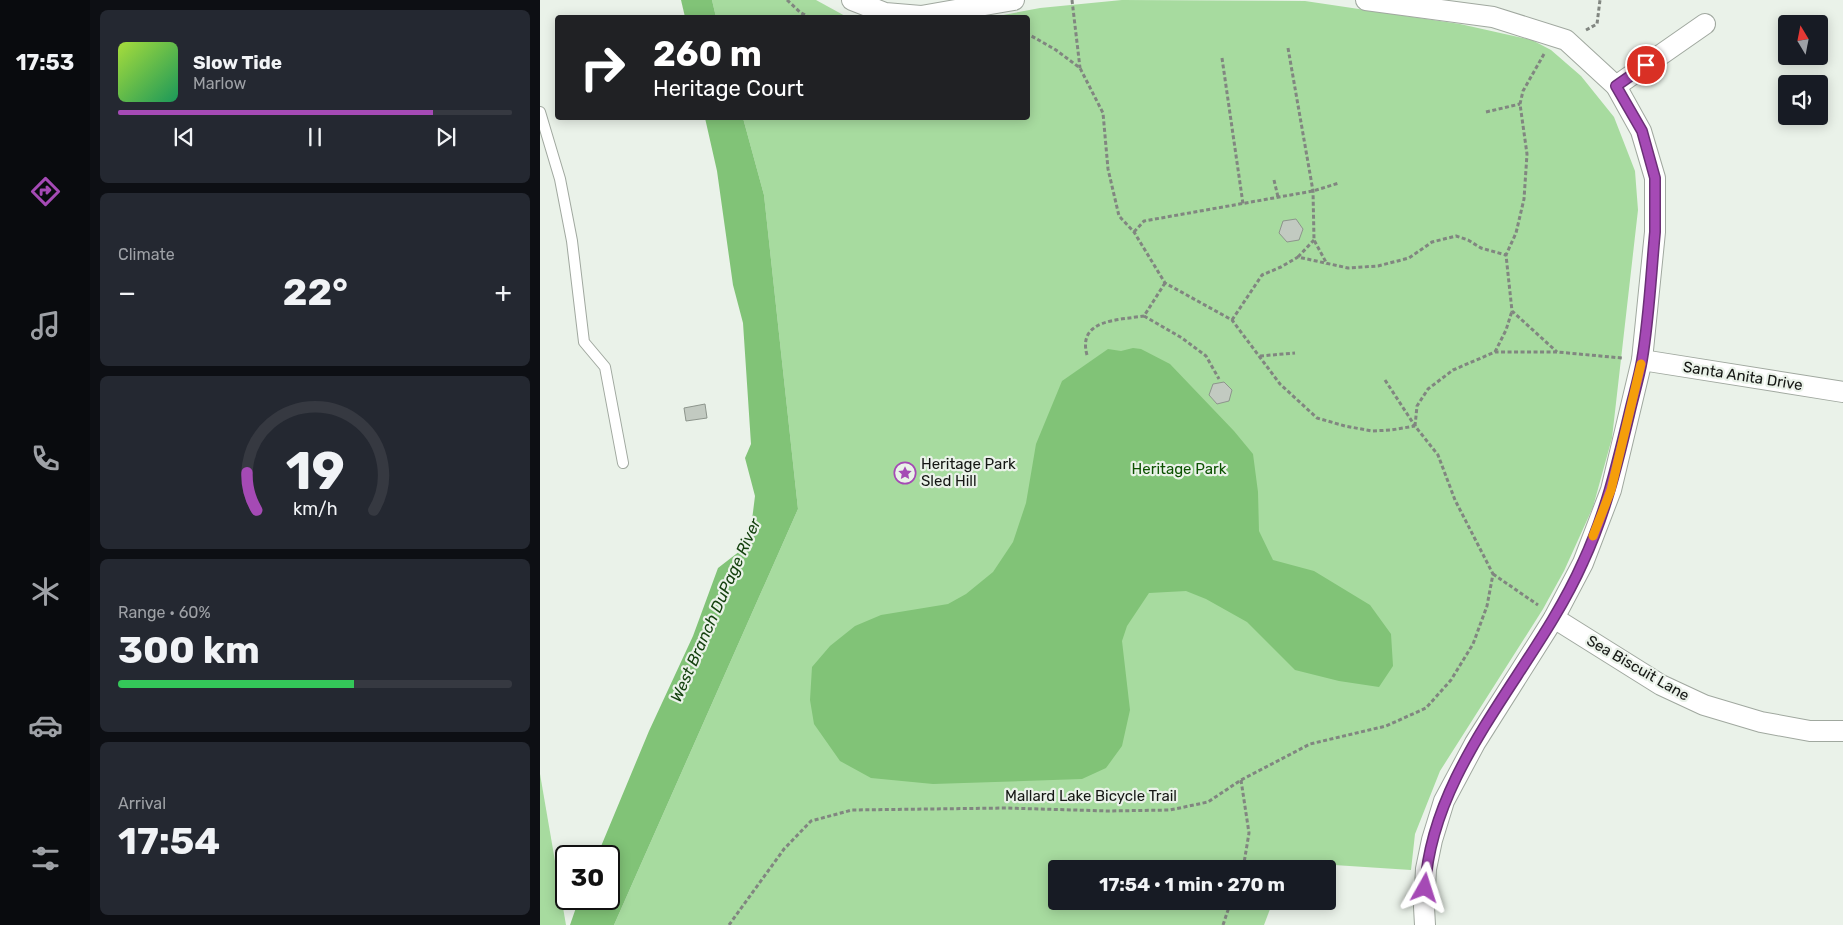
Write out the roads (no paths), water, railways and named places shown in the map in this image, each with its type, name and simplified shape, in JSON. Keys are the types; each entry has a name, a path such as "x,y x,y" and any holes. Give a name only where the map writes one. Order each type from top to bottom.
{"street":[{"path":"852,0 885,13 909,15"},
{"path":"927,15 1014,0"},
{"path":"1366,0 1493,17 1566,40 1616,86 1642,131 1655,178 1655,232 1642,360 1611,490 1583,562 1554,618 1476,743 1444,802 1432,840 1426,869 1425,925"},
{"path":"1616,86 1705,24"},
{"name":"Santa Anita Drive","path":"1642,360 1843,392"},
{"name":"Sea Biscuit Lane","path":"1554,618 1661,684 1704,705 1761,722 1810,731 1843,731"}],"lane":[{"path":"540,112 560,180 572,241 584,342 605,367 623,463"}],"water":[{"path":"681,0 712,0 716,15 685,15"},
{"name":"West Branch DuPage River","path":"705,120 744,120 764,195 798,509 614,925 570,925 575,910 620,910 620,845 602,845 649,731 693,636 718,568 749,544 755,496 745,458 751,444 743,323 733,285 717,171"},
{"path":"1133,348 1141,349 1170,364 1234,431 1253,454 1258,492 1259,531 1273,560 1314,571 1370,605 1391,634 1393,666 1379,687 1339,681 1295,670 1247,622 1206,599 1186,591 1149,593 1127,626 1122,641 1130,710 1122,746 1106,768 1082,779 933,784 871,778 840,761 814,724 810,700 812,667 830,646 855,626 881,615 948,604 966,594 993,572 1013,542 1026,503 1036,444 1062,381 1108,349 1121,351"}],"place":[{"name":"Heritage Park Sled Hill","path":"905,473"}],"park label":[{"name":"Heritage Park","path":"1179,469"}]}
